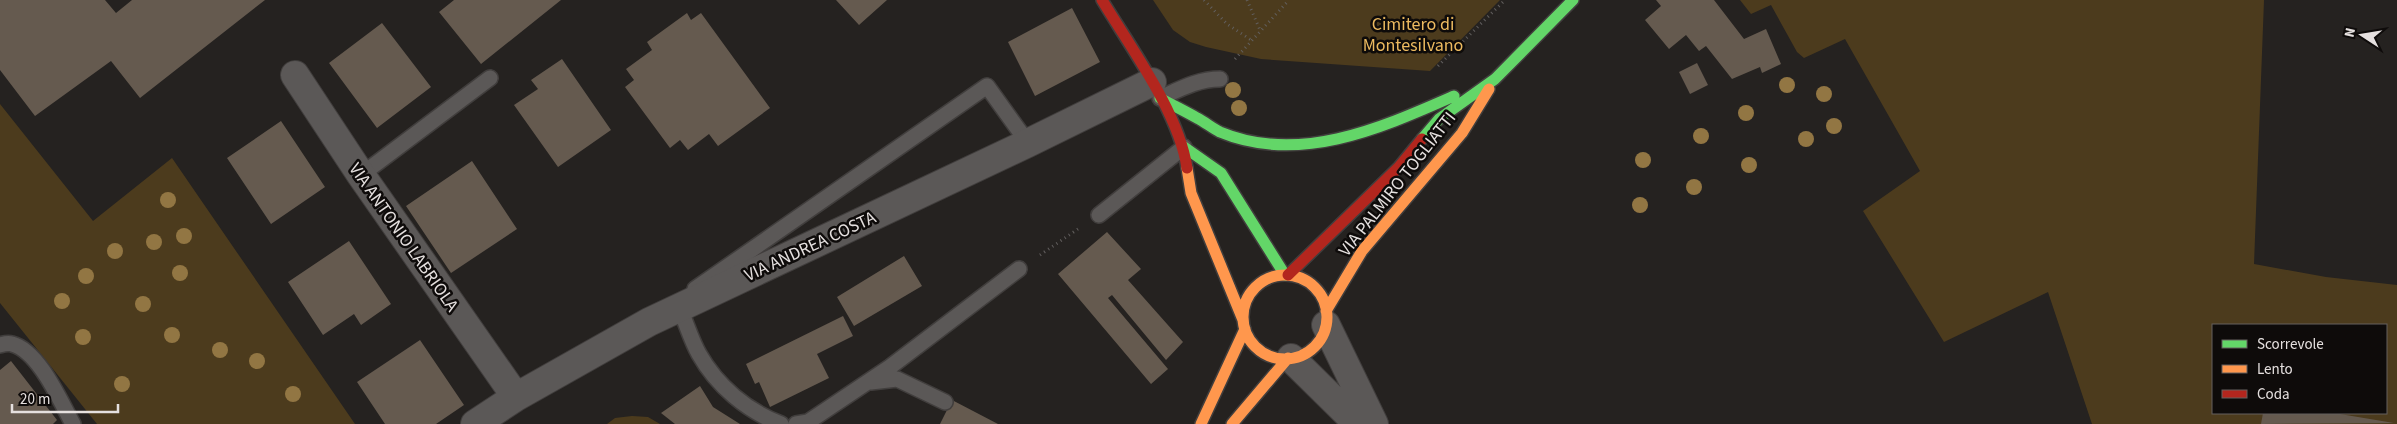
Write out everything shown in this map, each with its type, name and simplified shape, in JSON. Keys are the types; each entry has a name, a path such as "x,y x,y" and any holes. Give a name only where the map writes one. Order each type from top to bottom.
{"main road":[{"path":"1102,0 1156,90 1184,147 1191,193 1248,338 1261,351 1270,355 1289,358"},
{"name":"VIA PALMIRO TOGLIATTI","path":"1287,275 1393,174 1439,119 1494,79 1573,0"},
{"path":"1156,90 1218,131 1234,137 1281,144 1304,144 1332,141 1381,127 1494,79"},
{"name":"VIA PALMIRO TOGLIATTI","path":"1326,318 1362,251 1462,133 1494,79"},
{"path":"1184,147 1221,173 1287,275"},
{"path":"1201,424 1244,324 1244,310 1251,292 1266,279 1287,275 1309,283 1323,300 1326,318 1322,337 1313,347 1289,358 1232,424"}],"street":[{"name":"VIA ANTONIO LABRIOLA","path":"295,75 361,175 516,397"},
{"name":"VIA ANDREA COSTA","path":"476,424 516,397 648,322 1028,143 1156,90"},
{"path":"1326,318 1374,424"},
{"path":"1289,358 1358,424"}],"lane":[{"path":"361,175 490,78"},
{"path":"1156,90 1206,79 1220,79"},
{"path":"648,322 987,86 1028,143"},
{"path":"1099,215 1184,147"},
{"path":"796,424 808,422 866,383 1019,269"},
{"path":"680,307 699,354 724,388 764,418 781,424"},
{"path":"0,344 11,343 30,354 42,369 73,424"},
{"path":"866,383 896,379 945,402"}],"path":[{"path":"1204,0 1227,24 1251,40"},
{"path":"1247,0 1260,30"},
{"path":"1220,79 1251,40 1289,0"},
{"path":"1432,72 1505,0"},
{"path":"1019,269 1099,215"}],"green space":[{"name":"Cimitero di Montesilvano","path":"1153,0 1500,0 1430,71 1261,59 1206,47 1190,42 1173,30"},
{"path":"1740,0 2264,0 2254,264 2326,277 2397,285 2397,424 2092,424 2048,292 1944,342 1863,211 1920,171 1845,39 1804,58 1797,52 1771,5 1751,14"},
{"path":"0,104 93,221 172,158 355,424 97,424 0,303"},
{"path":"648,417 660,424 607,424 615,418"}],"building":[{"path":"0,0 105,0 116,13 132,0 265,0 140,98 111,61 35,116 0,70"},
{"path":"454,0 561,0 481,64 439,12"},
{"path":"836,0 887,0 859,25"},
{"path":"1656,0 1714,0 1744,39 1766,29 1781,64 1762,73 1760,67 1732,79 1706,46 1699,51 1686,35 1669,49 1645,20 1661,6"},
{"path":"1072,8 1100,62 1035,96 1008,42"},
{"path":"687,13 691,20 701,13 770,108 718,146 709,134 688,150 680,140 670,148 625,87 634,80 626,69 652,50 647,42"},
{"path":"382,23 431,87 377,128 329,63"},
{"path":"562,59 611,130 558,167 514,105 538,89 531,80"},
{"path":"1697,63 1708,85 1690,94 1679,72"},
{"path":"281,121 325,187 271,224 227,158"},
{"path":"472,161 517,229 451,273 406,206"},
{"path":"1107,232 1141,269 1128,280 1183,342 1166,360 1112,295 1108,298 1168,369 1151,384 1058,274"},
{"path":"349,241 391,304 361,325 354,314 323,335 288,282"},
{"path":"904,256 922,286 854,326 837,297"},
{"path":"843,316 853,336 817,354 829,378 770,407 759,382 755,384 746,364"},
{"path":"420,340 464,405 436,424 385,424 357,382"},
{"path":"11,361 57,420 53,424 0,424 0,370"},
{"path":"700,386 713,407 740,424 675,424 661,413"},
{"path":"952,400 998,424 940,424"},
{"path":"2263,414 2340,414 2394,423 2261,424"}],"traffic: fast":[{"path":"1422,139 1439,119 1495,79 1573,0"},
{"path":"1160,98 1220,132 1250,141 1280,145 1310,144 1369,130 1454,96"},
{"path":"1184,147 1221,173 1285,275"}],"traffic: slow":[{"path":"1326,311 1362,251 1462,133 1489,89"},
{"path":"1187,168 1191,193 1243,320"},
{"path":"1285,275 1308,282 1320,294 1327,317 1320,340 1308,352 1285,359 1262,352 1250,340 1243,317 1250,294 1262,282 1285,275"},
{"path":"1201,424 1245,329"},
{"path":"1232,424 1288,358"}],"traffic: jam":[{"path":"1102,0 1140,60 1164,103 1182,147 1187,168"},
{"path":"1288,275 1399,167 1422,139"}]}
